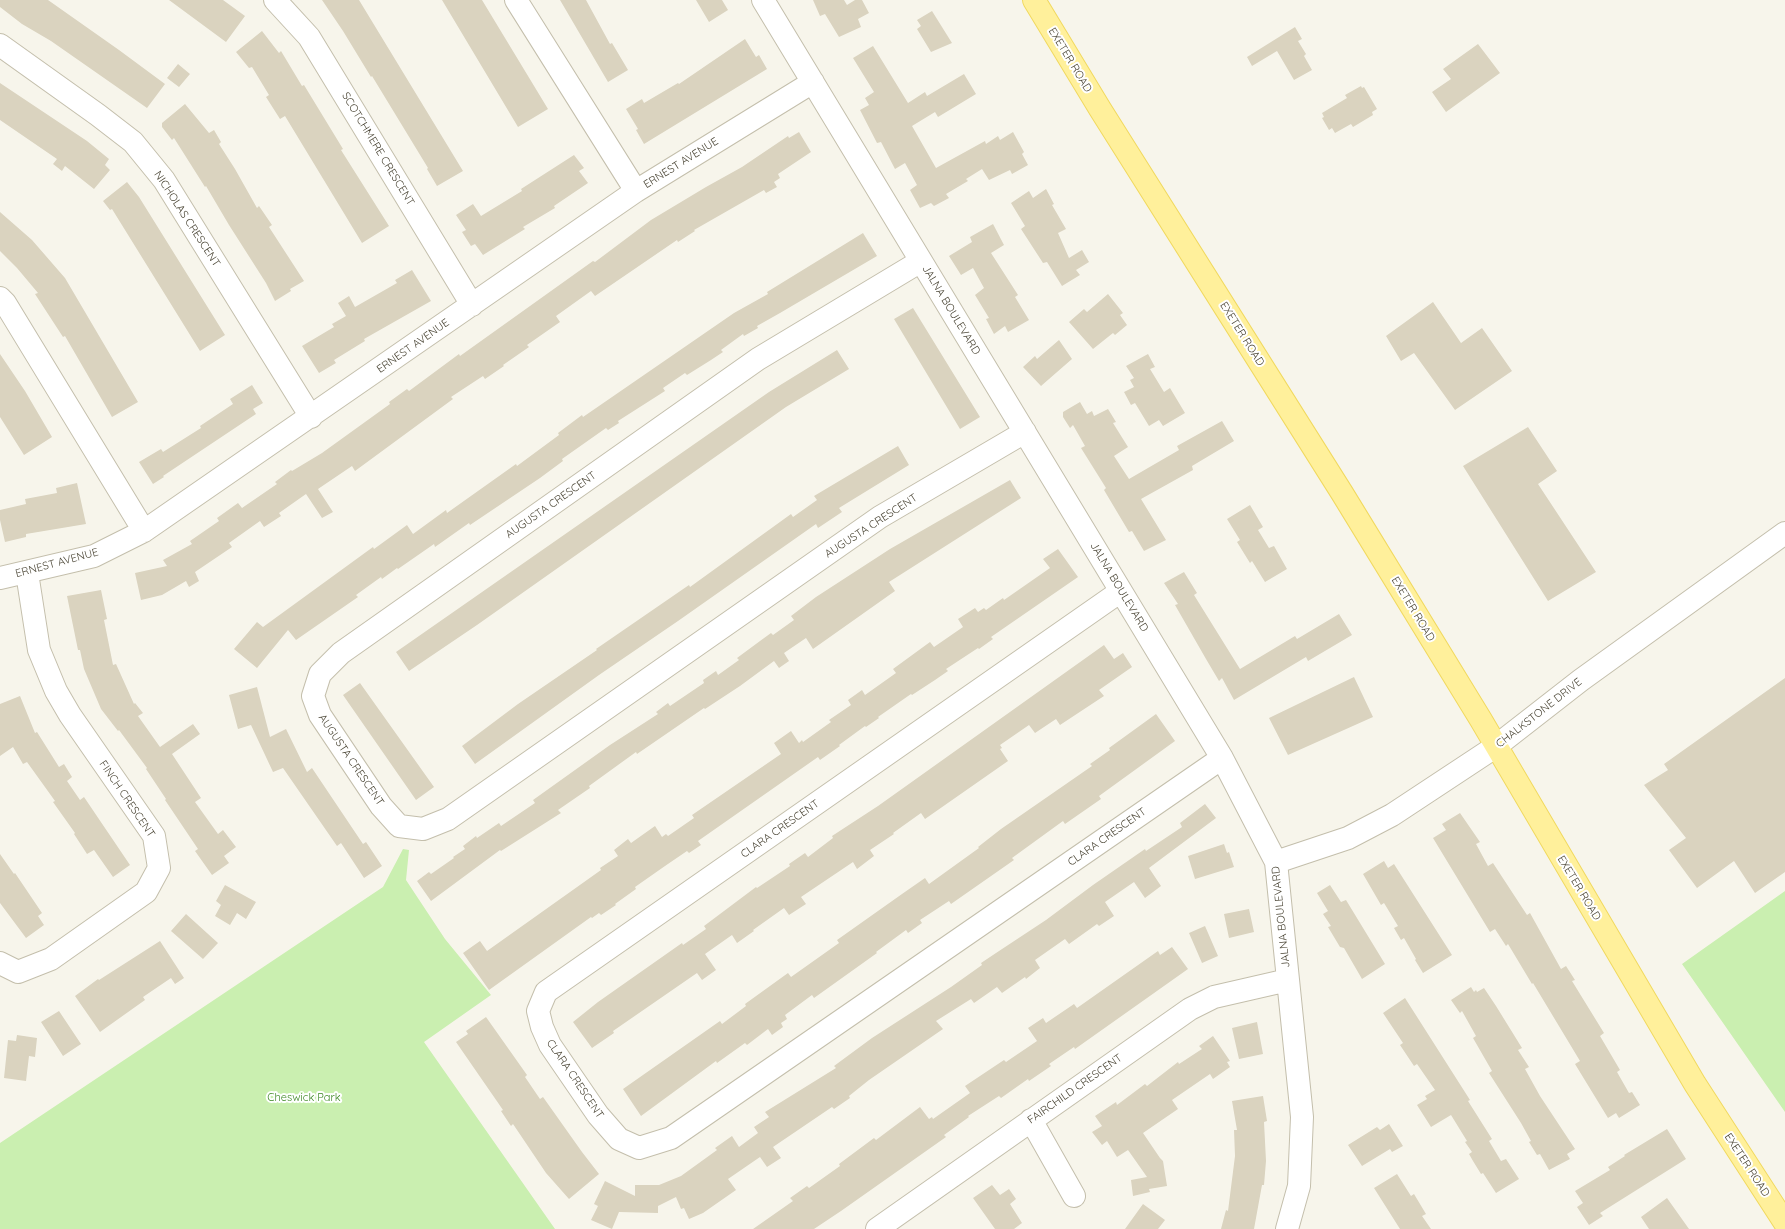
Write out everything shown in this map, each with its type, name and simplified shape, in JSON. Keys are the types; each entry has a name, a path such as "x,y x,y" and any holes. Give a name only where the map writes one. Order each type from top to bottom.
{"main road":[{"name":"EXETER ROAD","path":"1034,0 1100,109 1342,493 1481,720 1695,1084 1785,1223"}],"street":[{"name":"SCOTCHMERE CRESCENT","path":"275,0 309,37 472,305"},
{"path":"516,0 636,191"},
{"name":"JALNA BOULEVARD","path":"763,0 1233,776 1276,862 1302,1117 1298,1186 1287,1229"},
{"name":"NICHOLAS CRESCENT","path":"0,45 133,142 164,180 311,417"},
{"name":"ERNEST AVENUE","path":"0,578 94,556 144,531 636,191 813,82"},
{"name":"AUGUSTA CRESCENT","path":"921,261 758,359 341,653 320,674 314,696 320,715 381,806 399,826 423,828 448,819 880,517 1025,432"},
{"path":"0,298 5,303 144,531"},
{"name":"CHALKSTONE DRIVE","path":"1276,862 1348,838 1392,815 1496,747 1581,680 1785,533"},
{"name":"FINCH CRESCENT","path":"0,963 18,972 51,959 146,892 159,868 154,836 70,715 56,691 39,650 27,572"},
{"name":"CLARA CRESCENT","path":"1122,591 546,992 538,1011 542,1027 550,1045 598,1115 619,1139 639,1148 671,1138 1222,758"},
{"name":"FAIRCHILD CRESCENT","path":"877,1229 1190,1009 1214,997 1288,980"},
{"path":"1031,1120 1074,1196"}],"green space":[{"name":"Cheswick Park","path":"403,849 409,850 406,880 445,939 491,995 424,1042 555,1229 0,1229 0,1143 383,887"},
{"path":"1785,891 1785,1112 1682,964"}],"building":[{"path":"0,0 48,0 165,84 147,108 51,41 22,24 0,7"},
{"path":"169,0 223,0 245,16 226,42"},
{"path":"322,0 359,0 463,171 437,186 427,169 428,168 372,76 371,77"},
{"path":"442,0 482,0 548,109 518,127"},
{"path":"560,0 586,0 610,44 612,43 628,70 608,82"},
{"path":"696,0 722,0 728,10 709,22"},
{"path":"813,0 844,0 847,5 855,0 862,0 869,13 858,19 861,27 839,37 825,14 820,16"},
{"path":"932,11 952,43 931,52 917,29 921,26 917,20"},
{"path":"1295,27 1302,39 1298,41 1306,54 1304,56 1312,70 1294,80 1277,51 1252,66 1247,57"},
{"path":"262,31 279,53 281,51 302,86 304,85 343,149 341,150 389,226 362,243 285,116 280,119 266,97 269,95 252,67 249,68 236,52"},
{"path":"745,39 756,57 759,55 767,69 644,144 636,130 638,129 626,109 642,99 644,103 678,83 679,84"},
{"path":"1478,44 1500,73 1446,112 1432,92 1451,79 1443,69"},
{"path":"873,46 908,103 925,92 927,96 964,74 976,94 938,117 935,112 912,126 936,168 985,141 986,144 998,136 1000,140 1013,132 1024,152 1022,154 1028,165 1012,174 1010,170 989,180 982,169 966,179 968,181 946,194 949,198 934,206 931,203 920,208 910,190 917,185 905,163 895,169 881,142 877,143 860,110 869,105 865,98 874,92 853,58"},
{"path":"178,64 190,74 179,87 167,78"},
{"path":"0,83 87,141 109,159 105,165 110,170 94,189 65,166 62,171 53,164 57,159 0,120"},
{"path":"1361,86 1362,88 1364,87 1377,109 1372,112 1373,115 1353,127 1351,124 1335,133 1332,128 1329,130 1322,118 1324,117 1322,113 1347,98 1345,95"},
{"path":"185,104 209,133 214,130 221,142 219,144 257,208 259,206 272,225 269,227 304,281 290,289 291,291 275,301 266,283 206,186 205,187 174,138 172,140 162,127 162,123"},
{"path":"799,132 811,152 778,174 780,178 774,182 777,187 766,193 764,190 694,230 695,231 678,242 677,240 595,296 591,291 556,316 560,322 527,345 529,347 503,365 504,366 485,379 483,376 451,397 453,399 355,471 352,466 318,489 333,512 322,518 306,494 279,513 281,516 264,527 260,521 229,543 232,547 195,572 199,581 189,587 186,581 162,595 141,600 135,573 167,566 163,560 192,544 190,541 219,521 217,518 238,503 242,508 277,484 275,482 291,470 292,471 322,453 390,404 389,402 407,389 409,391 459,354 460,356 593,261 595,262 651,220 742,167 788,136 789,138"},
{"path":"574,155 584,168 579,171 588,183 554,206 555,208 523,227 525,229 483,255 475,244 471,246 462,232 466,230 456,215 473,204 481,216 522,191 521,189"},
{"path":"127,182 139,197 225,335 200,351 112,209 110,210 103,201"},
{"path":"1046,189 1054,204 1052,205 1066,229 1058,233 1069,258 1082,250 1089,262 1076,270 1080,275 1062,286 1047,262 1043,263 1021,229 1025,226 1011,203 1029,191 1033,198"},
{"path":"0,212 32,240 65,278 138,402 112,417 65,336 63,337 35,294 38,293 17,268 0,251"},
{"path":"993,224 1004,245 991,253 1018,295 1015,297 1029,320 1008,332 1005,326 994,334 986,319 989,318 975,295 984,288 973,268 961,275 949,256 972,242 970,237"},
{"path":"863,233 877,256 757,326 758,328 744,336 743,334 721,350 723,352 687,375 685,373 663,388 665,391 618,421 619,423 608,430 606,428 562,459 563,461 540,478 470,525 469,523 435,547 434,544 382,579 381,577 356,595 358,597 296,640 288,630 257,668 234,649 257,622 263,627 373,547 374,549 407,525 413,534 446,510 447,513 516,464 517,466 559,435 558,433 582,415 583,417 734,313 768,294 767,292"},
{"path":"412,270 431,301 364,339 365,341 334,360 336,363 319,373 302,346 334,327 332,324 346,316 338,303 349,296 355,307 397,283 395,280"},
{"path":"1108,294 1123,313 1120,315 1127,325 1115,335 1113,333 1093,349 1069,322 1084,309 1087,312"},
{"path":"1433,302 1461,343 1482,328 1512,371 1455,410 1414,353 1401,361 1386,336"},
{"path":"913,308 980,417 960,429 894,319"},
{"path":"1059,340 1072,359 1041,386 1023,367 1035,356 1037,359"},
{"path":"837,350 849,369 786,407 477,625 409,671 396,652 769,392"},
{"path":"0,354 25,391 52,437 24,455 0,417"},
{"path":"1148,354 1155,367 1150,369 1164,392 1170,388 1185,413 1163,426 1159,420 1149,426 1135,403 1131,405 1124,392 1134,387 1130,380 1134,378 1126,366"},
{"path":"252,385 263,403 253,409 256,414 153,484 139,462 161,449 163,452 201,428 200,426 233,404 230,399"},
{"path":"1080,402 1087,414 1092,411 1094,416 1108,409 1116,422 1113,423 1128,447 1114,456 1129,479 1179,450 1177,446 1222,421 1234,441 1192,466 1193,470 1141,499 1166,540 1144,551 1132,531 1129,532 1104,490 1106,488 1081,448 1085,446 1073,425 1070,428 1063,417 1063,412"},
{"path":"1528,427 1557,471 1538,484 1596,572 1548,601 1463,466"},
{"path":"898,446 909,465 839,508 842,512 818,528 816,524 599,675 475,764 462,746 518,704 597,650 596,649 689,585 690,587 791,514 793,517 817,500 814,496"},
{"path":"1010,480 1021,498 889,582 895,591 813,649 806,638 784,653 789,661 779,668 774,661 740,686 705,709 704,708 637,754 636,752 589,786 590,788 558,810 561,813 501,851 500,850 431,901 417,881 429,872 431,874 454,858 453,857 465,849 463,846 476,836 477,838 499,823 501,826 535,803 533,800 610,745 658,714 656,712 668,703 670,706 704,683 703,680 716,671 718,675 739,660 737,658 771,633 773,635 794,620 791,616 816,597 890,549"},
{"path":"77,483 86,524 26,534 26,537 5,542 0,520 0,510 26,504 25,499 57,493 56,488"},
{"path":"1250,505 1263,527 1258,530 1269,548 1274,546 1287,569 1265,582 1252,561 1250,563 1237,542 1240,540 1227,519"},
{"path":"1058,549 1078,577 991,637 993,639 979,649 978,648 946,669 948,671 912,695 911,694 866,727 865,726 820,760 818,757 698,841 701,845 689,853 687,851 635,887 636,889 615,904 616,905 601,915 599,913 592,918 591,917 489,990 463,953 480,941 487,951 601,870 600,868 618,856 614,850 628,839 631,843 655,826 662,837 666,834 668,836 694,818 692,815 781,754 774,743 791,731 799,743 802,740 803,742 831,722 829,720 851,705 848,700 862,690 865,695 896,673 893,669 930,642 934,647 963,627 958,619 975,608 978,612 984,608 986,610 1003,598 1004,600 1050,568 1043,559"},
{"path":"1184,572 1197,593 1194,595 1240,669 1295,636 1297,639 1339,614 1352,635 1308,661 1306,657 1234,700 1222,678 1219,681 1175,605 1178,604 1164,583"},
{"path":"101,590 107,619 104,620 113,665 116,664 134,704 135,703 143,713 138,716 160,747 193,724 200,734 172,754 201,798 195,802 218,834 223,830 236,847 224,856 229,863 212,875 195,851 198,849 165,800 166,799 146,769 147,768 119,730 118,731 101,709 84,669 80,650 78,650 67,596"},
{"path":"1104,645 1114,659 1123,653 1132,667 1099,690 1104,696 1060,725 1056,719 1035,733 1029,725 1000,745 1002,748 1000,749 1008,761 925,819 921,813 893,833 894,834 870,850 874,856 857,869 853,862 801,897 806,904 789,915 784,908 737,943 732,935 705,954 716,970 702,980 697,973 613,1031 614,1033 592,1048 573,1022 598,1002 682,943 683,945 706,929 704,926 756,887 757,888 790,866 789,864 805,853 808,857 833,838 832,836 878,806"},
{"path":"1354,677 1373,717 1288,755 1269,718"},
{"path":"1785,678 1785,872 1755,893 1734,861 1697,888 1669,850 1686,838 1644,785 1668,770 1664,764"},
{"path":"360,683 434,787 416,800 343,695"},
{"path":"257,687 270,737 286,729 307,772 312,768 363,844 366,842 382,866 364,878 341,843 337,846 283,768 273,772 251,725 238,729 229,695"},
{"path":"20,696 35,733 37,732 59,767 64,764 72,777 67,781 80,800 84,797 130,865 113,877 94,850 87,854 74,834 75,833 53,802 55,801 27,762 23,764 13,747 0,756 0,704"},
{"path":"1156,714 1175,741 1099,796 1101,799 1065,824 1063,821 1012,858 1014,860 951,904 949,901 920,920 922,923 908,933 906,930 876,952 877,953 814,998 812,995 785,1015 787,1019 781,1023 783,1027 772,1035 768,1029 747,1045 745,1043 717,1063 716,1061 641,1116 623,1089 720,1021 722,1024 746,1006 745,1004 788,973 791,977 839,943 837,940 925,878 929,884 979,848 978,847 1001,829 1092,766 1090,764 1110,750 1109,748"},
{"path":"1205,804 1216,818 1149,868 1161,886 1145,898 1134,882 1105,902 1114,916 1099,926 1097,924 1069,944 1065,939 1035,960 1040,968 1026,979 1025,977 1002,993 997,987 974,1003 971,999 936,1021 943,1029 869,1080 849,1096 850,1098 834,1109 832,1107 773,1147 781,1158 767,1167 760,1157 728,1179 736,1190 703,1213 689,1219 684,1208 681,1209 676,1197 658,1206 658,1213 619,1212 612,1229 591,1220 598,1206 594,1204 605,1181 635,1196 635,1185 659,1185 681,1176 717,1150 715,1148 732,1136 739,1147 758,1133 754,1127 769,1117 765,1112 836,1068 834,1066 872,1038 951,987 982,965 981,963 1046,920 1145,849 1146,851 1182,827 1180,823"},
{"path":"1460,813 1480,842 1476,844 1488,866 1493,863 1527,915 1530,913 1561,969 1566,966 1575,980 1572,981 1604,1033 1600,1036 1620,1070 1617,1072 1629,1093 1632,1092 1640,1105 1619,1118 1616,1113 1608,1118 1575,1064 1580,1061 1533,983 1532,984 1508,944 1506,946 1495,929 1490,932 1433,838 1446,830 1442,824"},
{"path":"1224,844 1227,853 1229,852 1234,867 1195,879 1188,856"},
{"path":"0,854 14,874 15,873 42,913 38,916 44,925 26,938 0,903"},
{"path":"1384,861 1388,868 1394,864 1452,955 1423,973 1404,938 1401,940 1394,928 1398,926 1384,903 1381,905 1363,874"},
{"path":"225,885 256,902 246,919 237,913 230,925 215,916 221,905 216,901"},
{"path":"1330,885 1341,902 1346,900 1385,964 1362,979 1344,948 1340,947 1328,927 1331,926 1323,914 1328,911 1317,893"},
{"path":"1249,909 1254,932 1229,938 1224,914"},
{"path":"186,914 218,943 203,959 171,931"},
{"path":"1205,926 1218,956 1202,963 1189,933"},
{"path":"160,941 184,978 175,984 171,978 143,997 145,1000 100,1032 75,996 98,979 99,980"},
{"path":"1172,947 1188,969 1075,1049 1074,1047 1049,1064 1051,1066 1029,1081 1028,1079 1001,1098 999,1096 968,1116 969,1117 944,1135 946,1137 841,1211 814,1229 753,1229 793,1201 790,1198 807,1186 809,1188 840,1166 839,1164 874,1138 876,1140 920,1107 929,1119 932,1117 933,1119 970,1093 965,1086 1004,1060 1006,1062 1037,1041 1028,1028 1043,1018 1046,1023 1074,1004 1077,1008 1158,951 1160,955"},
{"path":"1471,987 1474,992 1484,988 1496,1006 1522,1048 1518,1050 1529,1067 1525,1069 1540,1096 1575,1149 1567,1154 1570,1159 1549,1170 1540,1154 1537,1155 1529,1142 1531,1141 1521,1123 1489,1073 1492,1071 1473,1038 1476,1036 1462,1011 1460,1013 1451,1000"},
{"path":"1405,998 1470,1100 1468,1101 1492,1139 1489,1141 1501,1161 1506,1159 1519,1179 1496,1193 1473,1161 1469,1154 1472,1152 1465,1142 1467,1141 1451,1115 1431,1127 1417,1105 1427,1099 1425,1096 1435,1090 1417,1064 1414,1066 1400,1045 1403,1043 1383,1013"},
{"path":"59,1011 81,1044 63,1056 41,1022"},
{"path":"486,1017 527,1075 525,1077 540,1099 543,1097 599,1174 569,1199 546,1173 513,1124 511,1126 501,1111 503,1110 456,1042 468,1034 466,1031"},
{"path":"1257,1022 1263,1054 1239,1059 1232,1028"},
{"path":"17,1035 37,1038 35,1057 29,1056 26,1081 4,1078 8,1040 16,1041"},
{"path":"1213,1036 1230,1061 1227,1062 1230,1067 1213,1079 1210,1074 1172,1100 1178,1109 1143,1133 1163,1161 1167,1186 1149,1189 1150,1192 1133,1196 1131,1180 1147,1177 1128,1150 1117,1157 1107,1141 1102,1145 1092,1132 1102,1126 1095,1116 1116,1102 1117,1105 1145,1084 1147,1086 1178,1062 1179,1064 1202,1049 1199,1046"},
{"path":"1263,1096 1267,1121 1264,1122 1266,1161 1264,1185 1262,1185 1254,1229 1221,1229 1226,1210 1228,1211 1235,1156 1234,1130 1237,1130 1232,1101"},
{"path":"1389,1124 1403,1146 1392,1152 1390,1149 1362,1166 1348,1145 1377,1127 1380,1130"},
{"path":"1667,1129 1686,1159 1600,1213 1603,1216 1589,1225 1577,1207 1583,1203 1575,1191 1610,1170 1608,1167 1625,1156 1624,1155"},
{"path":"1397,1174 1411,1196 1414,1194 1426,1214 1422,1216 1431,1229 1400,1229 1374,1188"},
{"path":"992,1185 1000,1195 1009,1189 1016,1199 1010,1204 1022,1223 1014,1229 995,1229 973,1198"},
{"path":"1667,1198 1689,1229 1649,1229 1641,1217"},
{"path":"1143,1204 1165,1220 1158,1229 1125,1229"}]}
